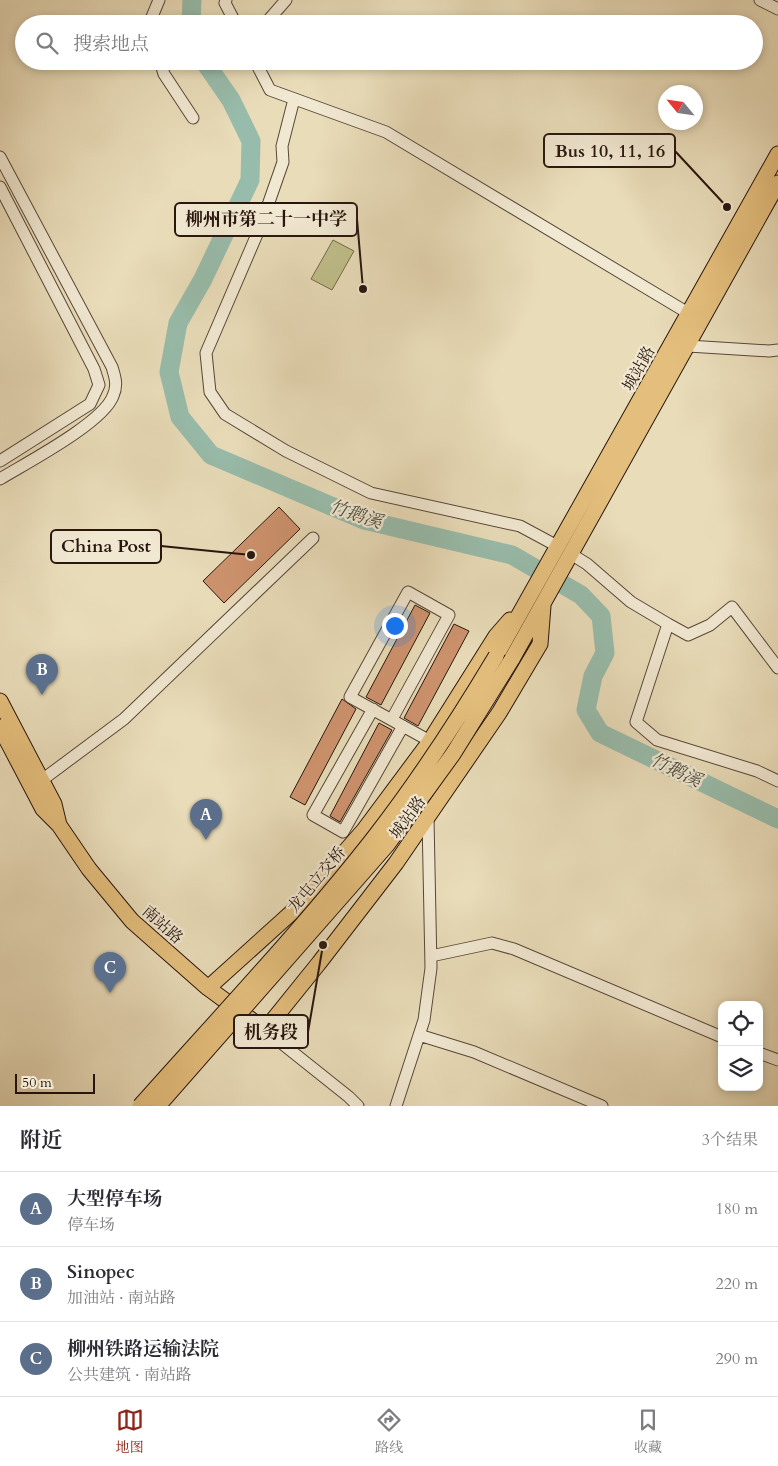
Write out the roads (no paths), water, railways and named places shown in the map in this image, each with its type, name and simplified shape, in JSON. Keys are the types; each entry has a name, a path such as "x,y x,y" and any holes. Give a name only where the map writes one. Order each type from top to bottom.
{"main road":[{"name":"城站路","path":"681,342 688,313 778,154"},
{"name":"城站路","path":"512,659 538,600 681,342 778,183"},
{"name":"城站路","path":"496,656 538,600"},
{"name":"城站路","path":"208,988 291,913 334,867 386,802 430,741 496,636 538,600"},
{"name":"城站路","path":"265,1030 319,963 428,818 499,713 540,644 538,600"},
{"name":"龙屯立交桥","path":"140,1106 313,910 376,835 443,744 496,656"},
{"name":"龙屯立交桥","path":"158,1106 387,845 454,754 512,659"},
{"name":"南站路","path":"0,701 54,804 59,825"},
{"name":"南站路","path":"0,727 44,809 59,825 89,869 132,921 208,988 265,1030"}],"street":[{"path":"153,15 159,0"},
{"path":"273,15 286,0"},
{"path":"760,0 778,9"},
{"path":"223,1 231,15"},
{"path":"163,70 193,118"},
{"path":"260,70 270,90 386,132 688,313"},
{"path":"294,99 282,146 283,162 261,225 206,352 210,392 226,414 286,450 371,493 520,526 563,554 587,564 631,602 688,635 710,625 732,607 778,668"},
{"path":"0,157 112,367 117,382 107,407 88,424 0,479"},
{"path":"0,187 94,368 98,385 90,404 0,461"},
{"path":"681,342 769,351 778,350"},
{"path":"42,780 124,720 313,538"},
{"path":"392,720 449,615 408,592 350,697 430,741"},
{"path":"668,624 636,722 657,740 757,771 778,781"},
{"path":"373,709 313,815 343,832 403,726"},
{"path":"396,1106 424,1020 431,956 428,818"},
{"path":"431,956 492,944 514,949 718,1035"},
{"path":"265,1030 350,1097 358,1106"},
{"path":"419,1035 474,1052 602,1106"},
{"path":"763,1054 778,1060"}],"waterway":[{"name":"竹鹅溪","path":"191,15 192,0"},
{"name":"竹鹅溪","path":"210,70 231,100 251,141 250,180 203,279 178,323 169,372 180,417 211,455 364,520 512,555 581,595 601,616 605,653 593,676 586,710 600,733 778,819"}],"place":[{"name":"Bus 10, 11, 16","path":"727,207"},
{"name":"柳州市第二十一中学","path":"363,289"},
{"name":"China Post","path":"251,555"},
{"name":"Sinopec","path":"42,695"},
{"name":"大型停车场","path":"206,840"},
{"name":"机务段","path":"323,945"},
{"name":"柳州铁路运输法院","path":"110,993"}]}
